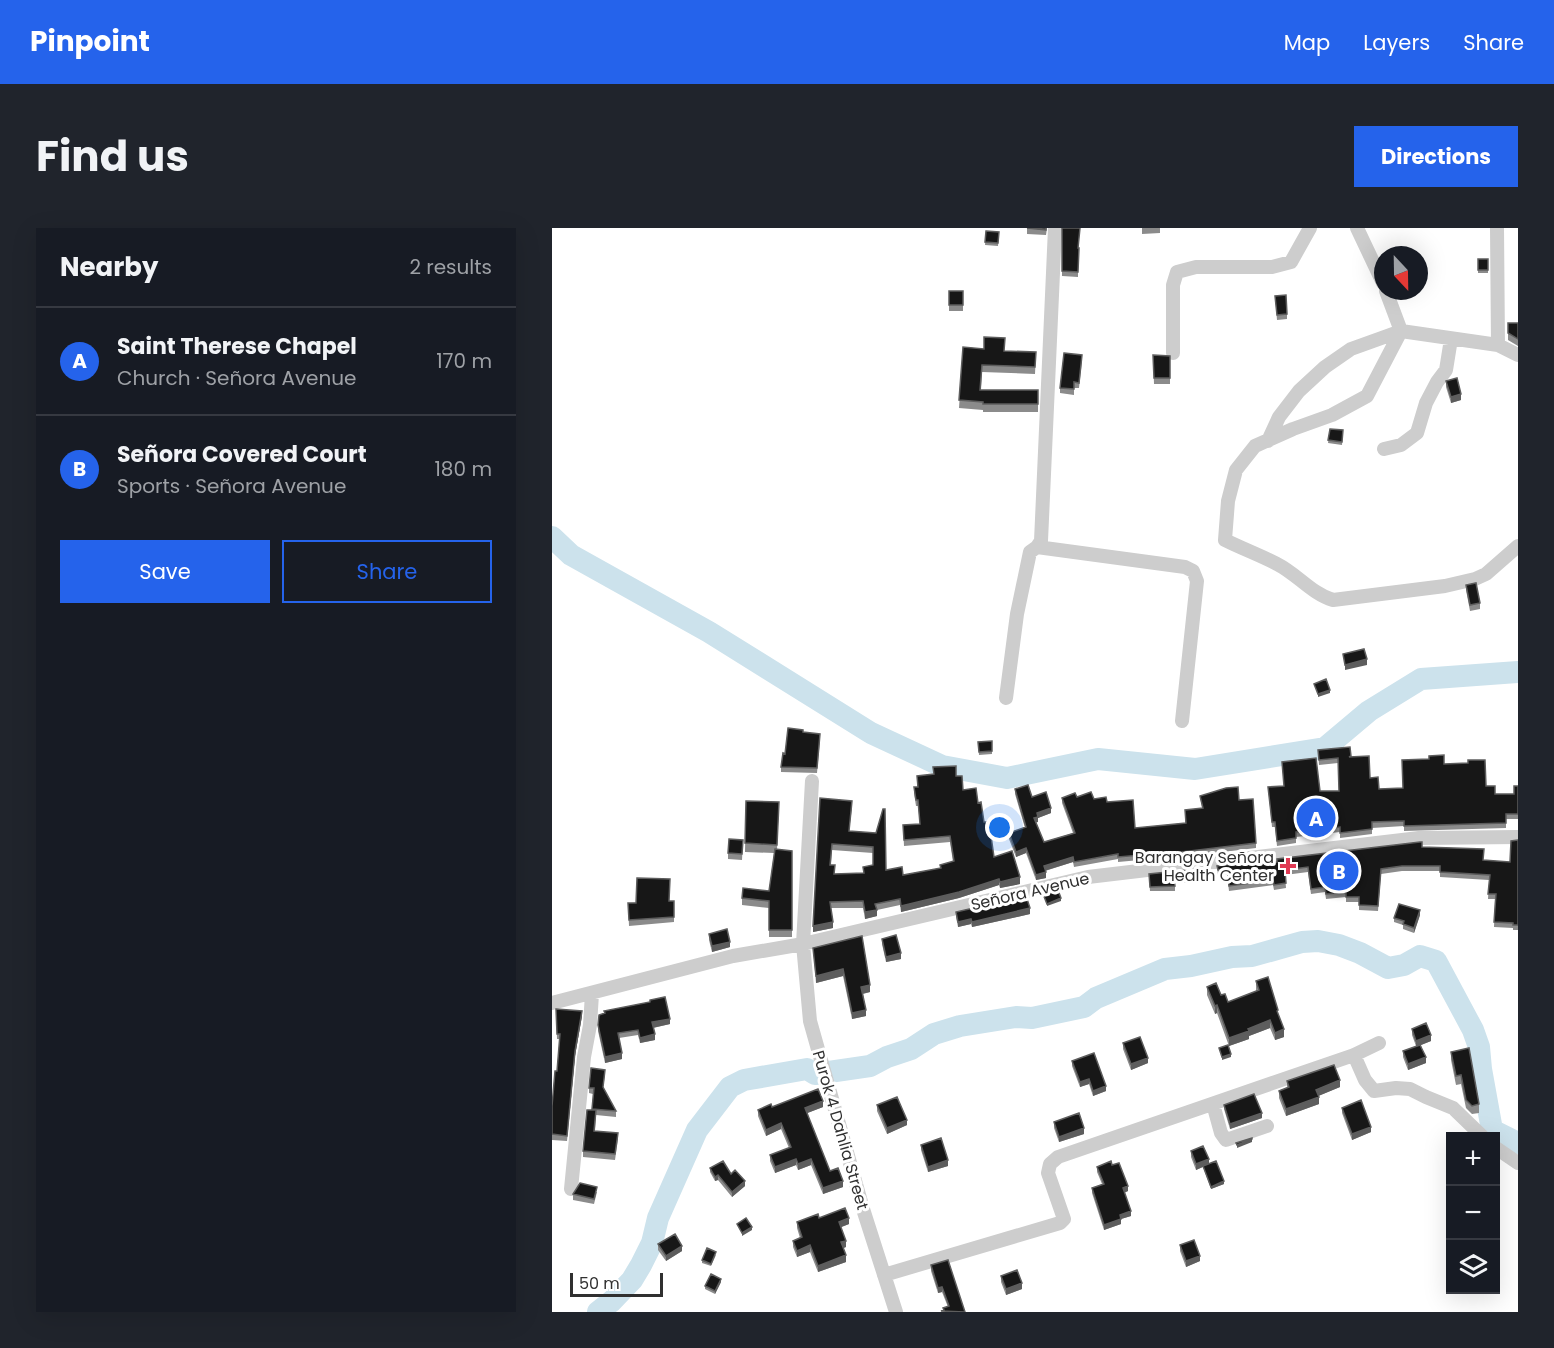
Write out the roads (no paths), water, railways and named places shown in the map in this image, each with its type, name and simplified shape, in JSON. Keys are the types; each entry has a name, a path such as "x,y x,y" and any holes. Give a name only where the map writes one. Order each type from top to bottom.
{"street":[{"path":"1006,698 1017,614 1030,552 1041,541 1055,228"},
{"path":"1173,353 1173,285 1177,272 1196,267 1283,266 1291,262 1310,228"},
{"path":"1357,228 1374,264"},
{"path":"1497,228 1498,345"},
{"path":"1389,300 1401,331 1367,396 1332,415 1255,446 1236,470 1228,501 1225,540 1251,554 1278,564 1302,580 1321,597 1333,600 1445,586 1476,579 1486,574 1518,546"},
{"path":"1268,441 1279,417 1299,391 1325,367 1352,350 1401,331 1498,345 1518,355"},
{"path":"1384,449 1401,445 1417,433 1426,403 1446,370 1451,339"},
{"path":"1037,547 1185,567 1193,571 1197,581 1182,721"},
{"name":"Purok 4 Dahlia Street","path":"812,782 803,944 810,1021 863,1209 896,1312"},
{"name":"Señora Avenue","path":"552,1003 734,956 803,944 1088,877 1419,837 1518,837"},
{"path":"571,1189 592,994"},
{"path":"884,1275 1060,1223 1064,1219 1048,1173 1050,1164 1058,1157 1354,1055 1379,1043"},
{"path":"1354,1055 1365,1080 1374,1091 1410,1089 1454,1108 1477,1132"},
{"path":"1213,1104 1221,1133 1227,1140 1267,1126"},
{"path":"1500,1151 1518,1163"}],"waterway":[{"path":"552,537 571,555 709,632 871,733 942,766 1007,778 1098,759 1195,769 1325,748 1369,711 1421,679 1518,672"},
{"path":"598,1312 632,1280 641,1265 652,1243 658,1218 697,1130 730,1087 744,1080 807,1069 815,1074 870,1066 887,1057 911,1049 934,1034 960,1026 1016,1017 1032,1018 1084,1007 1096,998 1165,969 1232,957 1252,956 1302,942 1318,941 1339,945 1388,968 1404,965 1420,956 1436,961 1473,1030 1479,1047 1492,1130 1518,1143"}],"place":[{"name":"Saint Therese Chapel","path":"1316,818"},
{"name":"Barangay Señora Health Center","path":"1288,866"},
{"name":"Señora Covered Court","path":"1339,871"}]}
